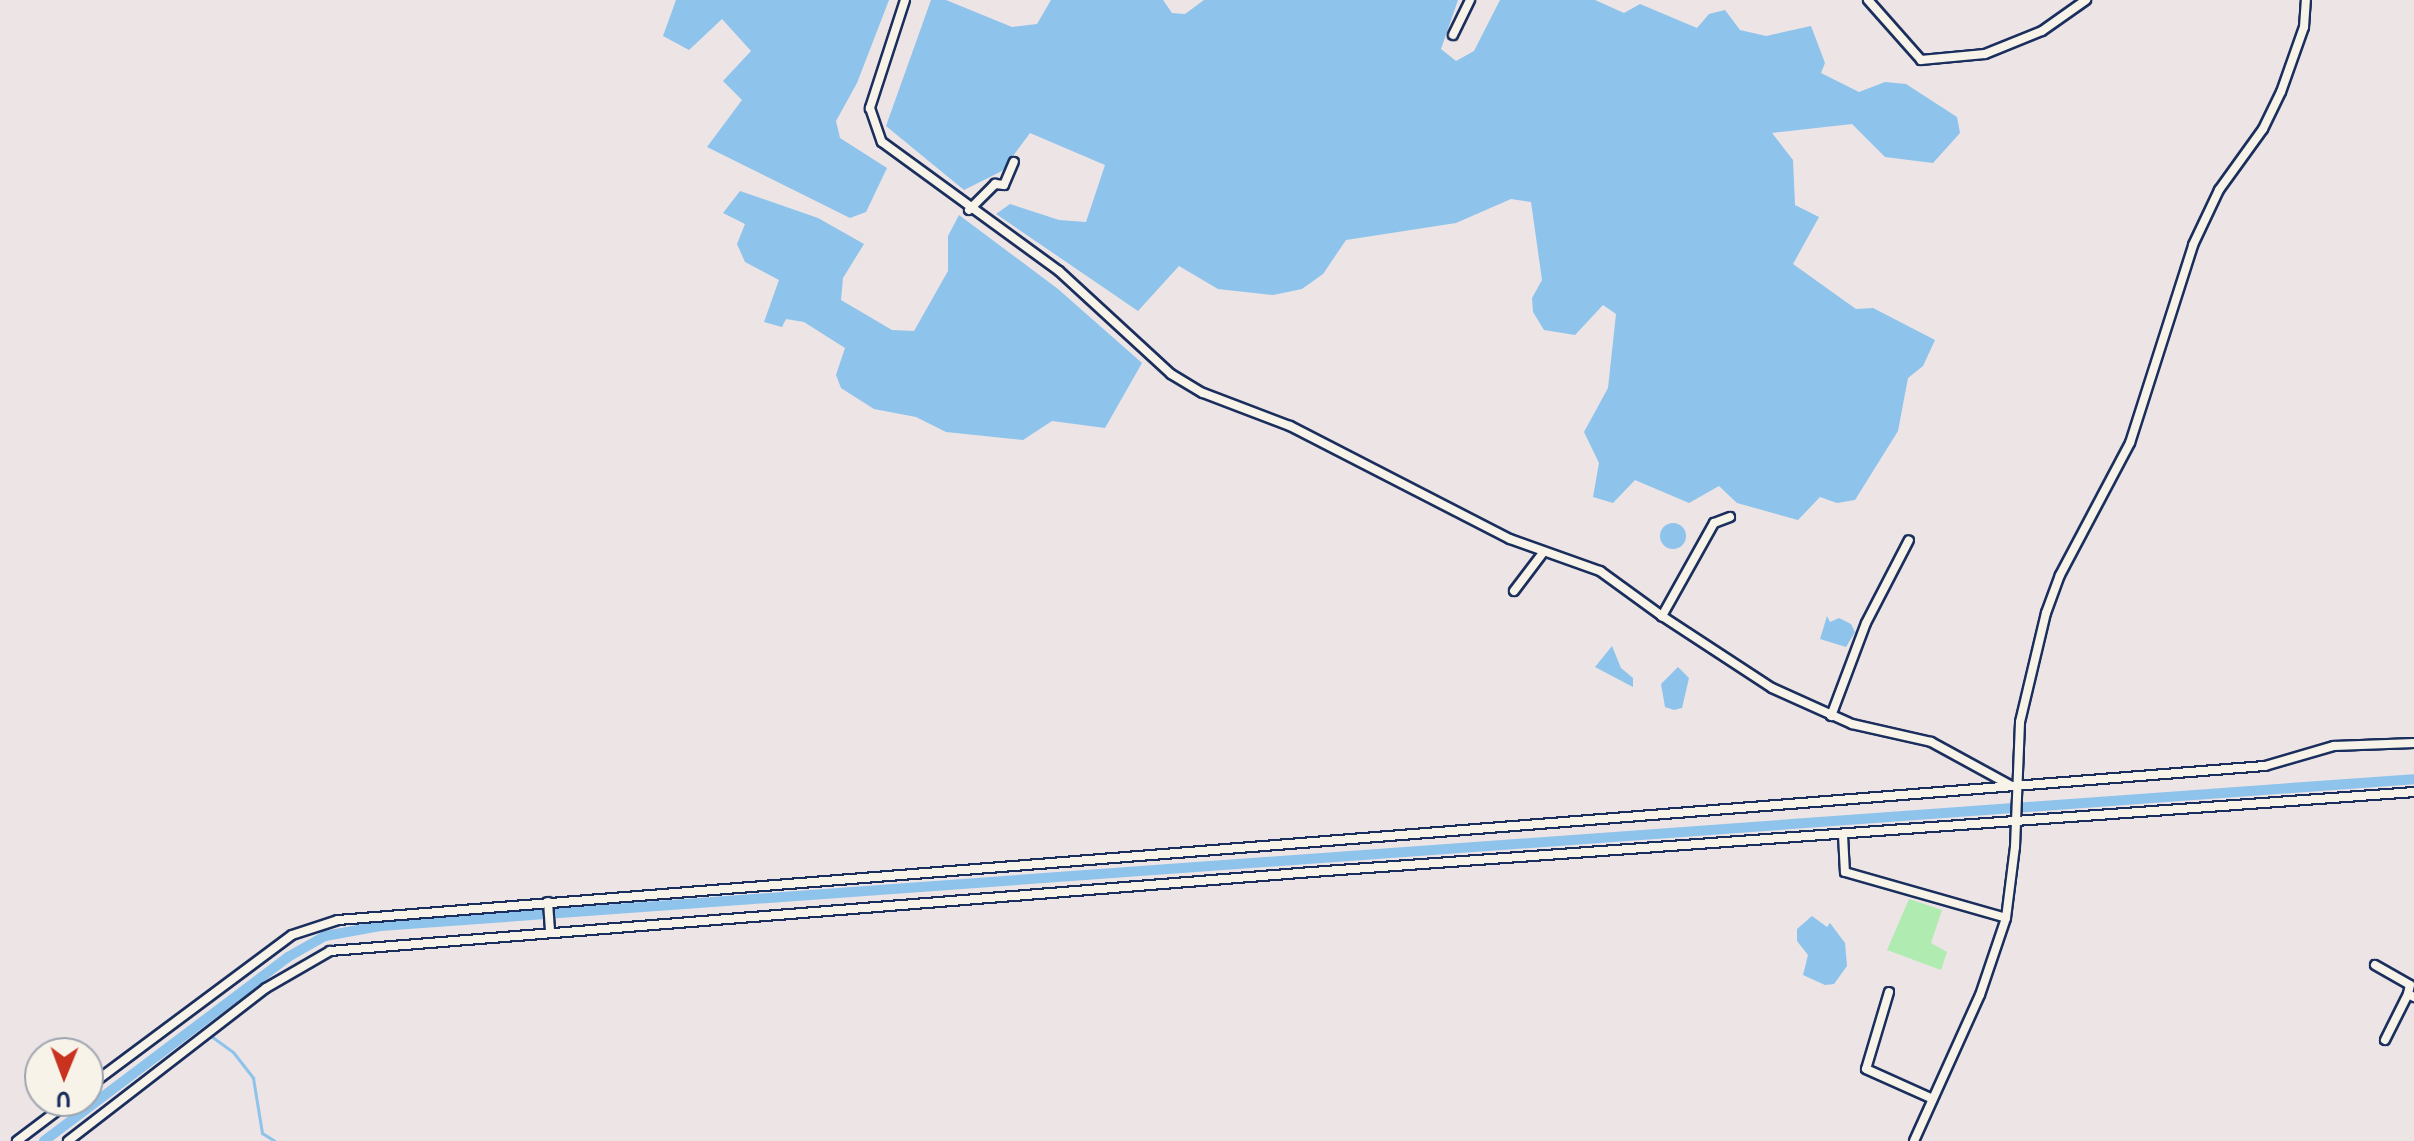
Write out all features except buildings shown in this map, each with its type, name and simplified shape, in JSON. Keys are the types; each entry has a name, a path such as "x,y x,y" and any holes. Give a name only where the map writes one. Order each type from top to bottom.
{"street":[{"path":"905,0 870,108 870,122 882,142 969,210 1039,254 1171,374 1192,387 1290,426 1542,554 1600,571 1772,688 1831,716 1931,742 2015,788"},
{"path":"1453,35 1470,0"},
{"path":"1868,0 1921,60 1999,49 2042,31 2086,0"},
{"path":"1914,1141 1980,995 2006,918 2016,819 2020,722 2046,613 2130,443 2193,245 2219,190 2263,129 2281,92 2301,39 2306,0"},
{"path":"969,210 995,184 1004,185 1014,162"},
{"path":"1662,616 1714,523 1730,517"},
{"path":"1831,716 1866,623 1909,540"},
{"path":"1514,591 1542,554"},
{"path":"104,1075 309,927 549,905 2015,788 2265,766 2334,746 2414,743"},
{"path":"68,1141 266,988 330,951 550,928 2414,792"},
{"path":"1843,835 1845,872 2006,918"},
{"path":"549,905 550,928"},
{"path":"2375,965 2412,988 2385,1040"},
{"path":"1889,992 1866,1069 1933,1099"},
{"path":"17,1141 49,1117"}],"green space":[{"path":"1909,899 1942,910 1931,943 1947,952 1941,970 1887,950"}],"water":[{"path":"676,0 889,0 857,83 836,121 840,138 887,168 866,212 850,218 707,147 742,100 723,81 751,51 722,19 689,50 663,36"},
{"path":"931,0 946,0 1012,27 1037,24 1051,0 1163,0 1172,13 1185,14 1204,0 1458,0 1441,49 1456,61 1474,51 1500,0 1595,0 1624,13 1640,4 1697,28 1709,14 1725,10 1740,30 1766,36 1811,26 1825,63 1821,73 1859,92 1885,82 1906,84 1957,117 1960,133 1933,163 1885,157 1852,124 1772,133 1793,160 1795,205 1819,217 1793,264 1856,309 1873,308 1935,340 1923,366 1908,378 1898,431 1855,500 1837,503 1820,497 1798,520 1737,503 1719,486 1689,503 1635,480 1613,503 1593,497 1599,463 1584,432 1608,388 1616,314 1603,305 1575,335 1544,330 1533,312 1532,298 1542,280 1531,202 1511,199 1456,223 1346,240 1323,274 1302,289 1273,295 1218,289 1179,266 1138,311 996,214 1010,204 1059,220 1086,222 1105,165 1030,133 1002,171 964,190 886,126"},
{"path":"740,191 818,218 864,244 843,278 841,300 892,330 914,331 948,271 948,236 959,215 1058,289 1142,363 1105,428 1052,421 1023,440 946,432 916,417 874,409 841,388 836,375 845,348 804,322 786,319 782,327 764,322 779,280 745,262 737,244 745,224 723,213"},
{"path":"1673,523 1682,527 1686,536 1682,545 1673,549 1664,545 1660,536 1664,527"},
{"path":"1827,616 1830,622 1839,618 1851,624 1855,632 1846,647 1820,639"},
{"path":"1612,646 1621,668 1633,678 1633,687 1595,667"},
{"path":"1678,667 1689,678 1682,708 1674,710 1665,707 1661,684"},
{"path":"1812,916 1827,927 1830,923 1845,943 1847,966 1834,984 1825,985 1803,975 1808,955 1797,941 1797,929"}],"waterway":[{"path":"44,1141 288,957 325,936 380,926 2414,779"},
{"path":"211,1036 233,1052 253,1078 262,1133 275,1141"}]}
